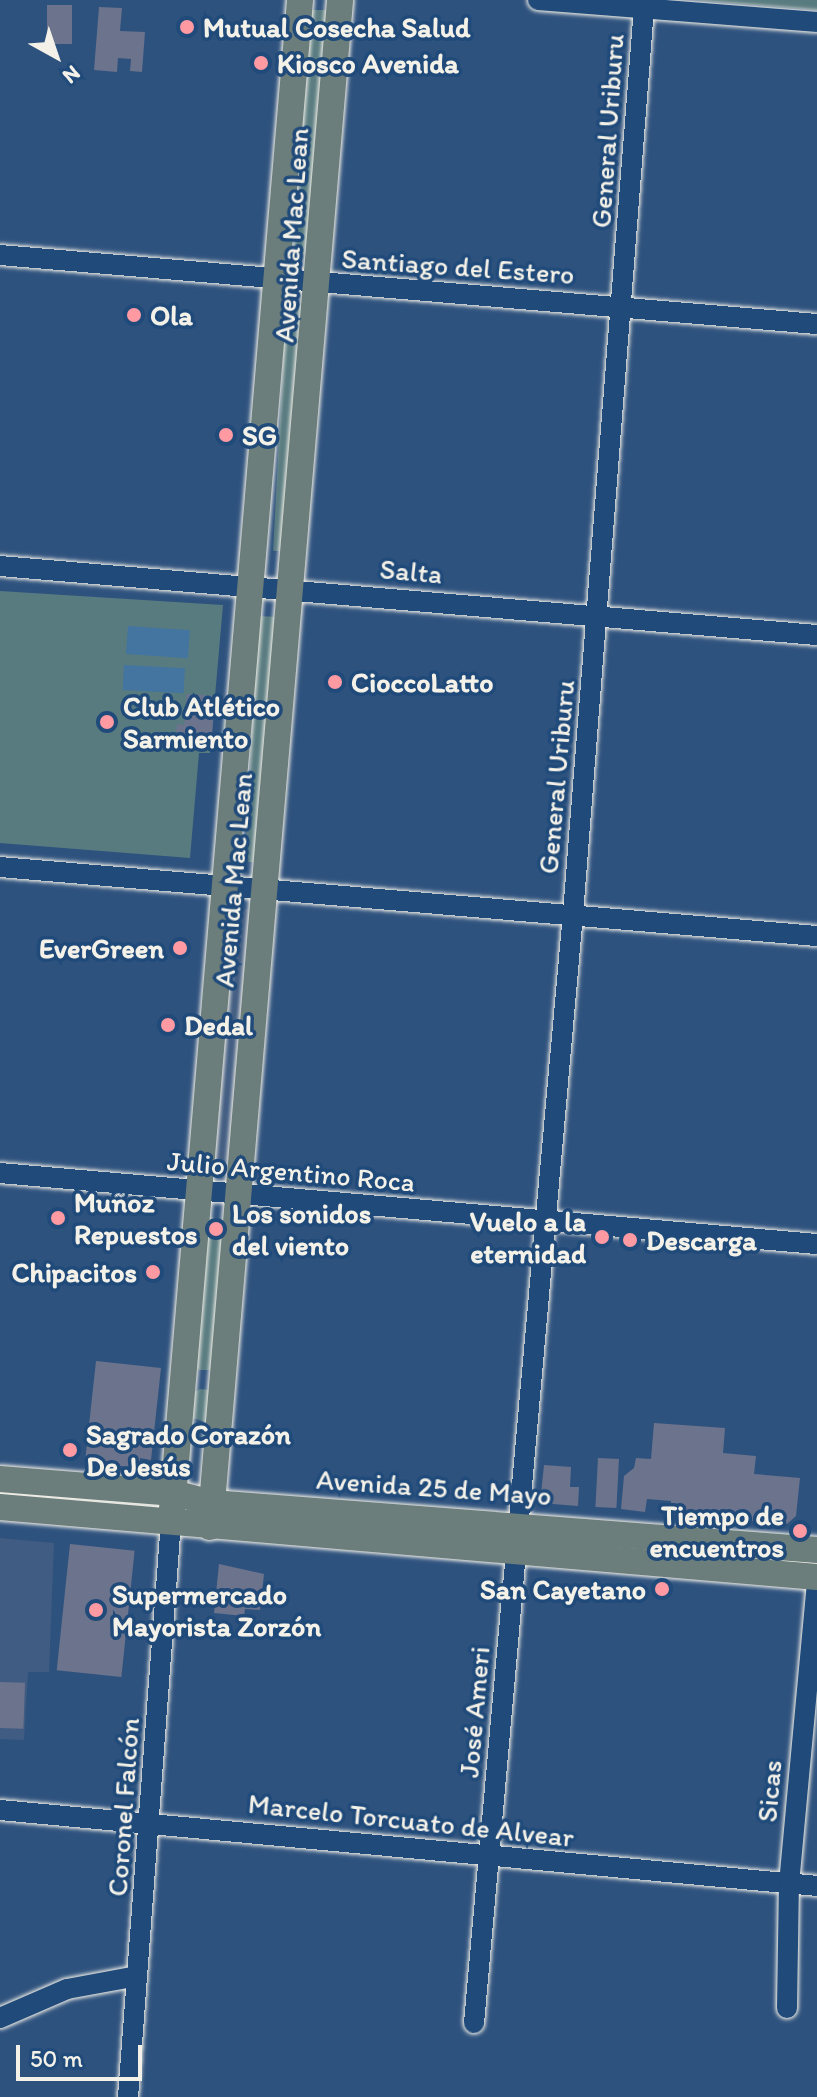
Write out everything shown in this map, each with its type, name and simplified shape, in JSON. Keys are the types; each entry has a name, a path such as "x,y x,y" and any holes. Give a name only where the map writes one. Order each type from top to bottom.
{"main road":[{"name":"Avenida Mac Lean","path":"171,1521 253,586 300,0"},
{"name":"Avenida Mac Lean","path":"211,1515 264,887 320,284 340,0"},
{"path":"184,1378 222,1380"},
{"path":"179,1434 217,1437"},
{"name":"Avenida 25 de Mayo","path":"0,1479 174,1493 211,1515"},
{"name":"Avenida 25 de Mayo","path":"0,1507 171,1521 211,1515 517,1536 817,1550"},
{"name":"Avenida 25 de Mayo","path":"517,1536 817,1578"}],"street":[{"path":"538,0 817,22"},
{"name":"General Uriburu","path":"517,1536 598,615 644,8"},
{"name":"Santiago del Estero","path":"0,255 817,324"},
{"name":"Salta","path":"0,566 817,635"},
{"path":"0,867 817,936"},
{"name":"Julio Argentino Roca","path":"0,1173 817,1244"},
{"name":"Coronel Falcón","path":"128,2097 151,1823 171,1521"},
{"name":"José Ameri","path":"474,2023 517,1536"},
{"name":"Sicas","path":"787,2008 789,1884 817,1578"},
{"name":"Marcelo Torcuato de Alvear","path":"0,1810 817,1886"},
{"path":"0,2018 67,1989 137,1976"}],"shaded area":[{"path":"128,626 190,630 188,658 126,654"},
{"path":"124,665 185,668 184,693 123,690"},
{"path":"231,908 254,910 232,1161 209,1159"},
{"path":"0,1538 54,1543 49,1672 28,1672 24,1740 0,1739"}],"green space":[{"path":"693,0 817,0 817,10"},
{"path":"308,10 329,10 310,254 293,253"},
{"path":"286,305 307,306 294,552 273,551"},
{"name":"Club Atlético Sarmiento","path":"0,591 223,605 210,753 199,753 190,858 0,843"},
{"path":"258,616 279,617 266,863 245,862"},
{"path":"211,1217 224,1220 212,1370 199,1370 194,1362 205,1224"},
{"path":"200,1389 210,1390 213,1415 206,1422 189,1417 192,1394"}],"building":[{"path":"47,5 72,5 72,44 47,44"},
{"path":"99,7 122,8 120,31 145,32 142,72 130,71 131,59 118,58 117,72 94,70"},
{"path":"187,694 215,696 211,748 175,745 177,724 184,725"},
{"path":"96,1361 161,1368 151,1460 140,1458 139,1468 85,1462"},
{"path":"654,1423 725,1428 723,1453 756,1456 754,1474 800,1478 796,1516 787,1524 670,1514 671,1501 647,1499 645,1512 621,1509 624,1476 634,1468 636,1458 651,1459"},
{"path":"598,1458 619,1459 616,1508 595,1507"},
{"path":"544,1465 571,1467 570,1487 579,1487 578,1506 540,1503"},
{"name":"Supermercado Mayorista Zorzón","path":"70,1544 135,1551 121,1677 57,1670"},
{"path":"219,1564 264,1574 260,1610 245,1609 244,1616 214,1613"},
{"path":"0,1682 25,1683 23,1729 0,1728"}],"place":[{"name":"Mutual Cosecha Salud","path":"187,27"},
{"name":"Kiosco Avenida","path":"261,63"},
{"name":"Ola","path":"134,315"},
{"name":"SG","path":"226,435"},
{"name":"CioccoLatto","path":"335,682"},
{"name":"Club Atlético Sarmiento","path":"107,722"},
{"name":"EverGreen","path":"180,948"},
{"name":"Dedal","path":"168,1025"},
{"name":"Muñoz Repuestos","path":"58,1218"},
{"name":"Los sonidos del viento","path":"216,1229"},
{"name":"Vuelo a la eternidad","path":"602,1237"},
{"name":"Descarga","path":"630,1240"},
{"name":"Chipacitos","path":"153,1272"},
{"name":"Sagrado Corazón De Jesús","path":"70,1450"},
{"name":"Tiempo de encuentros","path":"800,1531"},
{"name":"San Cayetano","path":"662,1589"},
{"name":"Supermercado Mayorista Zorzón","path":"96,1610"}]}
